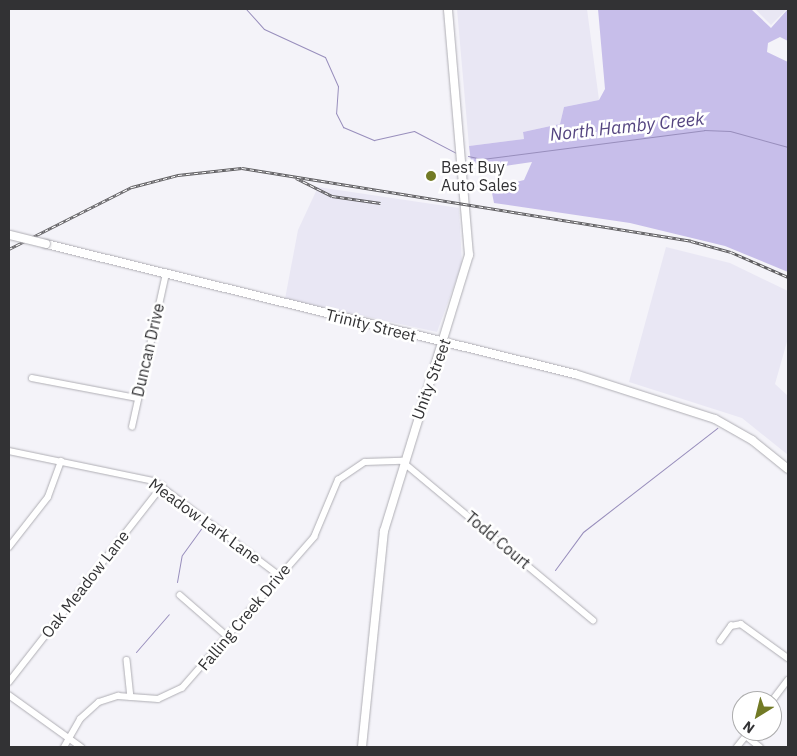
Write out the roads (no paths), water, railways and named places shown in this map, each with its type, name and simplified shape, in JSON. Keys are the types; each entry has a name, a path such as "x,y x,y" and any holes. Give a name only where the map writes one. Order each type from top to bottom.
{"street":[{"name":"Unity Street","path":"362,747 375,591 384,531 402,461 445,342 466,274 470,236 448,9"},
{"name":"Trinity Street","path":"9,235 575,374 715,419 752,440 788,469"},
{"name":"Duncan Drive","path":"132,427 166,274"},
{"path":"32,378 137,398"},
{"name":"Meadow Lark Lane","path":"9,451 146,477 162,486 280,576"},
{"name":"Falling Creek Drive","path":"64,747 80,719 99,702 131,697 158,700 175,693 280,576 320,528 331,494 344,474 354,466 377,460 402,461"},
{"path":"9,548 48,497 61,461"},
{"name":"Todd Court","path":"402,461 593,620"},
{"name":"Oak Meadow Lane","path":"9,682 162,486"},
{"path":"180,595 227,636"},
{"path":"720,641 731,626 741,624 788,658"},
{"path":"127,660 131,697"},
{"path":"780,691 788,680"},
{"path":"9,695 81,747"}],"waterway":[{"name":"North Hamby Creek","path":"246,9 264,29 325,57 338,86 336,113 343,127 374,140 414,131 458,154"},
{"name":"North Hamby Creek","path":"468,156 482,159 704,130 730,131 788,147"},
{"path":"555,570 583,532 717,428"},
{"path":"177,582 182,555 204,525"},
{"path":"136,652 169,614"}],"railway":[{"path":"9,249 132,187 178,175 242,168 691,241 731,252 788,277"},
{"path":"296,178 332,196 380,203"}],"place":[{"name":"Best Buy Auto Sales","path":"431,176"}]}
